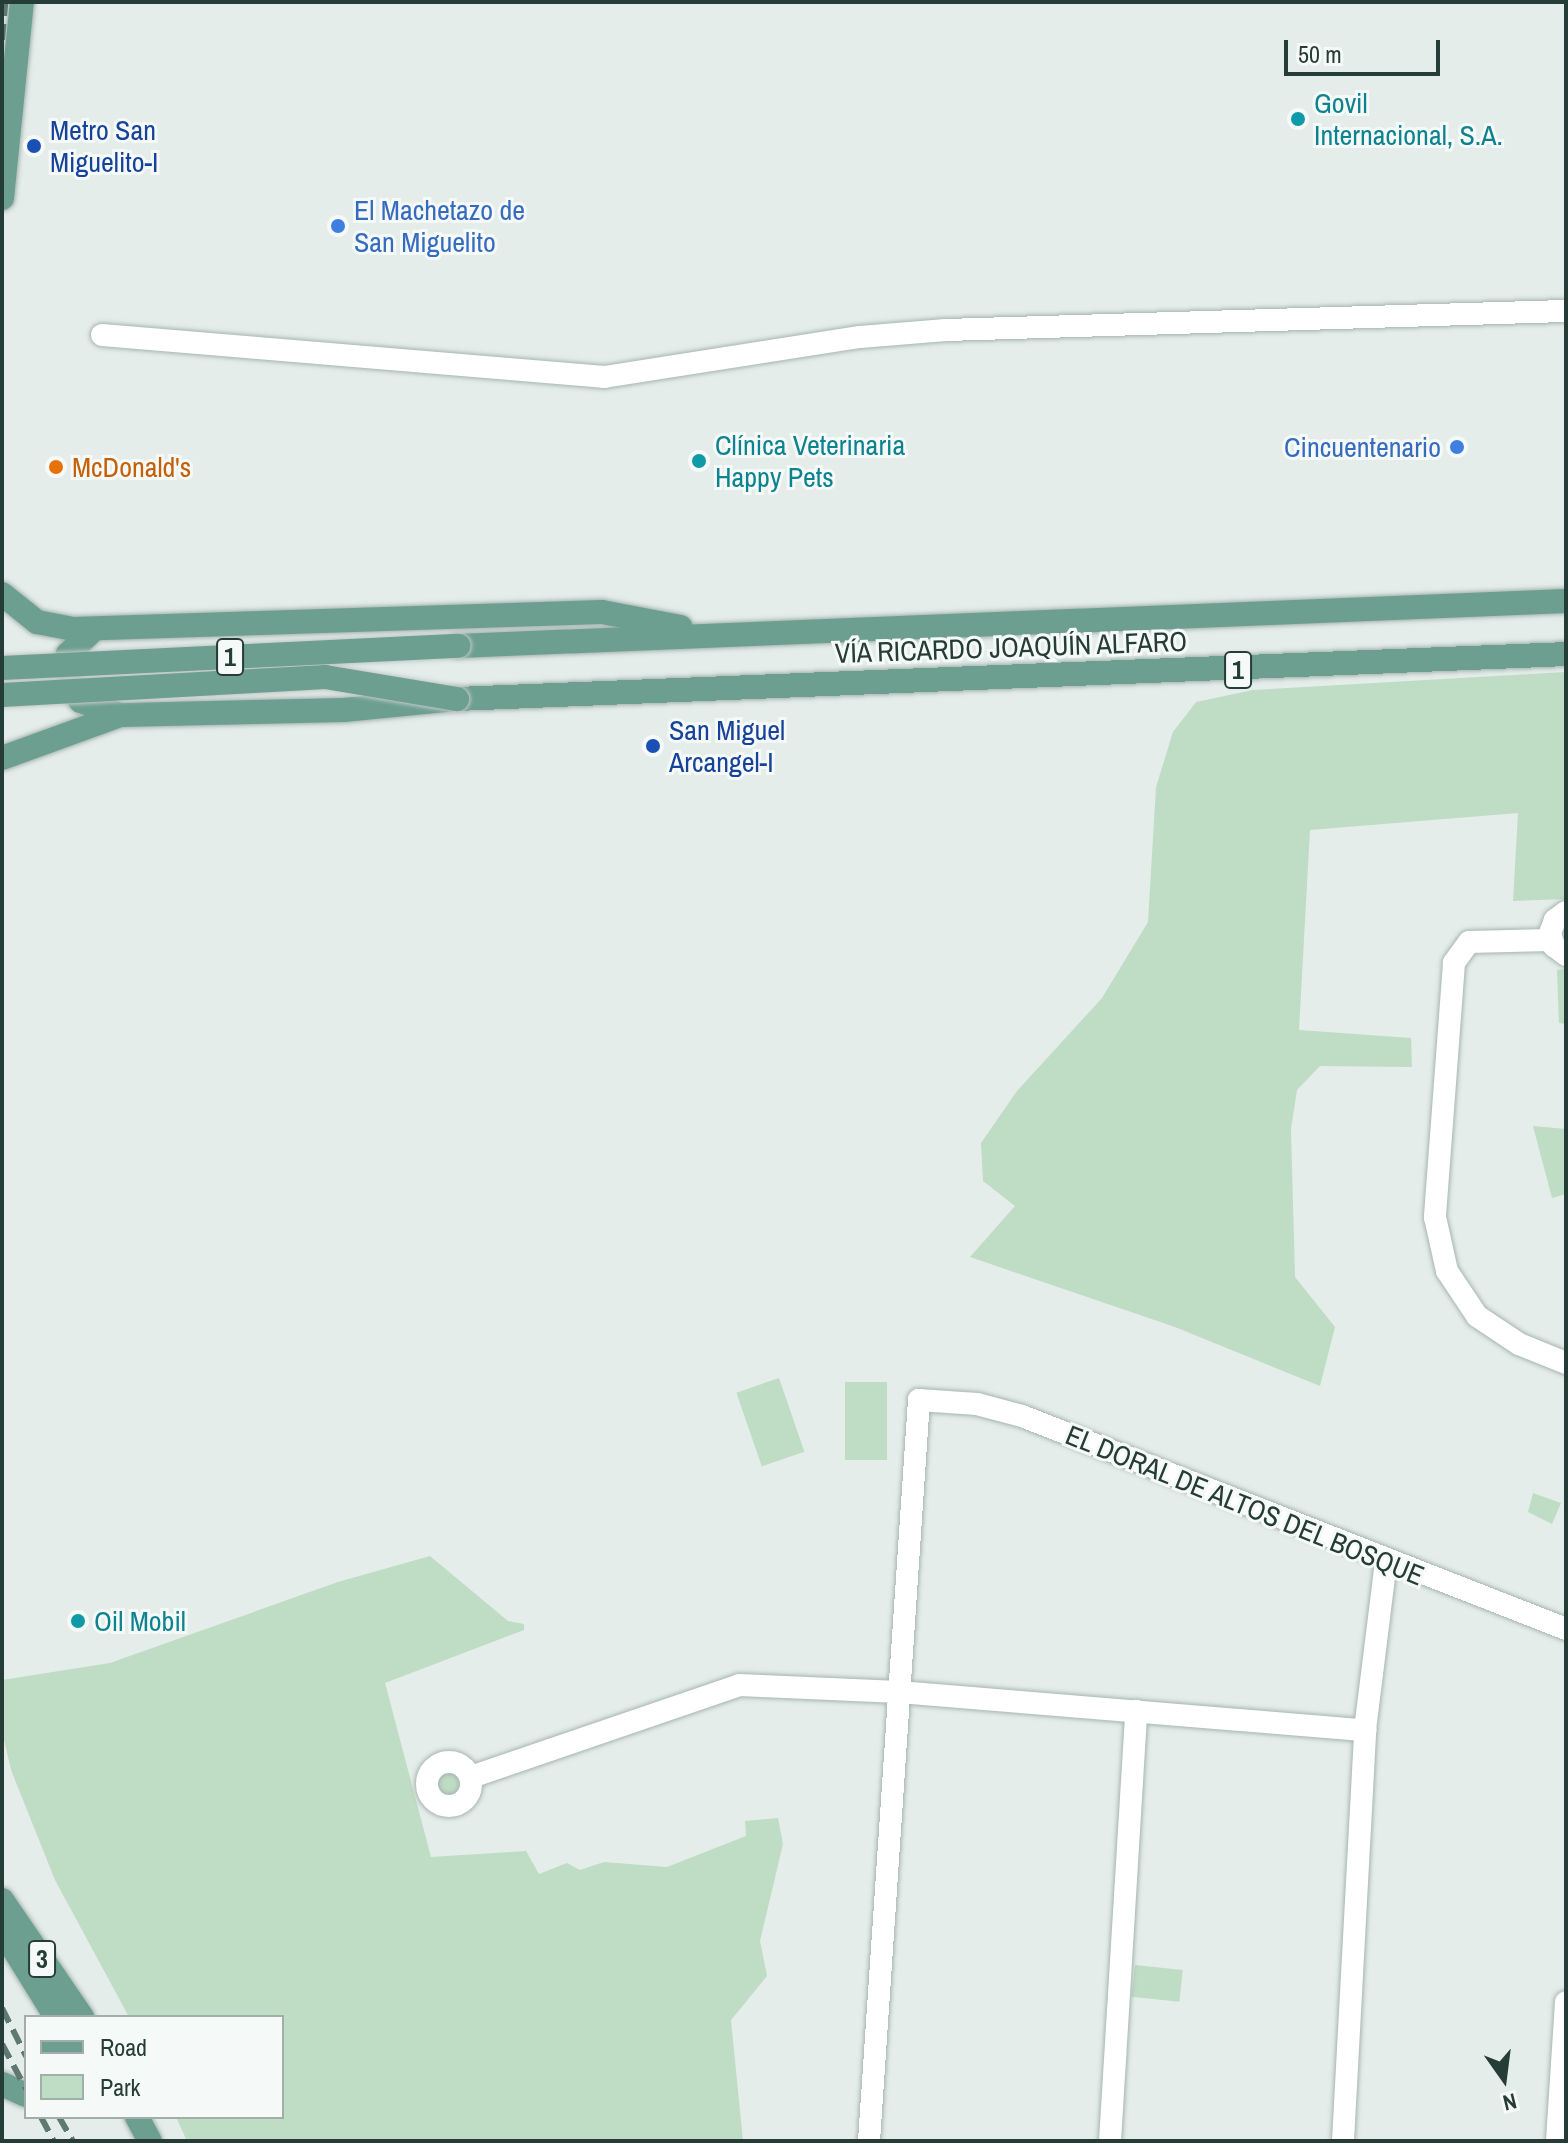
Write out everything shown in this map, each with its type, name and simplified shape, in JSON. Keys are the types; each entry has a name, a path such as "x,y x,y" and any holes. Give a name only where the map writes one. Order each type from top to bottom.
{"main road":[{"path":"2,198 22,2"},
{"path":"2,594 37,622 93,630 602,612 711,634"},
{"name":"VÍA RICARDO JOAQUÍN ALFARO","path":"2,668 711,634 1566,601"},
{"path":"93,630 68,654 70,688 81,701 120,715"},
{"name":"VÍA RICARDO JOAQUÍN ALFARO","path":"457,699 1564,653"},
{"path":"2,695 325,677 457,699"},
{"path":"2,758 120,715 344,710 457,699"},
{"name":"3","path":"2,1900 81,2015"},
{"path":"2,1930 55,2015"},
{"path":"2,2084 24,2094"},
{"path":"138,2119 150,2141"}],"street":[{"path":"102,335 604,377 860,337 946,330 1566,311"},
{"path":"1566,912 1551,925 1558,947 1469,942 1454,963 1435,1217 1447,1271 1477,1316 1519,1344 1566,1363"},
{"name":"EL DORAL DE ALTOS DEL BOSQUE","path":"899,1692 919,1400 977,1404 1022,1416 1386,1562 1566,1629"},
{"path":"1343,2141 1365,1730 1386,1562"},
{"path":"471,1777 739,1685 899,1692 1365,1730"},
{"path":"869,2141 899,1692"},
{"path":"1110,2141 1136,1711"},
{"path":"1557,2141 1566,2002"}],"green space":[{"path":"1566,672 1566,899 1513,901 1518,813 1310,830 1299,1030 1411,1038 1412,1067 1320,1066 1297,1090 1291,1129 1295,1277 1335,1327 1320,1386 1175,1327 970,1257 1015,1206 983,1181 981,1143 1017,1091 1102,998 1148,922 1156,787 1173,732 1196,702 1253,690"},
{"path":"1566,969 1566,1024 1559,1023 1557,970"},
{"path":"1533,1126 1566,1129 1566,1194 1552,1198"},
{"path":"779,1378 804,1452 762,1466 736,1393"},
{"path":"845,1382 887,1382 887,1460 845,1460"},
{"path":"1533,1493 1561,1503 1552,1524 1528,1512"},
{"path":"430,1556 508,1621 524,1624 524,1630 385,1683 431,1857 526,1851 539,1874 567,1863 580,1870 604,1862 667,1867 746,1836 745,1821 778,1818 783,1844 760,1941 767,1976 731,2020 743,2141 187,2141 177,2119 284,2119 284,2015 128,2015 55,1880 11,1770 2,1731 2,1680 110,1663 338,1582"},
{"path":"449,1768 461,1772 465,1784 461,1796 449,1800 437,1796 433,1784 437,1772"},
{"path":"1135,1965 1183,1970 1179,2002 1132,1997"}],"railway":[{"path":"2,40 5,2"},
{"path":"2,2008 24,2052"},
{"path":"2,2044 24,2085"},
{"path":"42,2119 54,2141"},
{"path":"60,2119 73,2141"}],"place":[{"name":"Govil Internacional, S.A.","path":"1298,119"},
{"name":"Metro San Miguelito-I","path":"34,146"},
{"name":"El Machetazo de San Miguelito","path":"338,226"},
{"name":"Cincuentenario","path":"1457,447"},
{"name":"Clínica Veterinaria Happy Pets","path":"699,461"},
{"name":"McDonald's","path":"56,467"},
{"name":"San Miguel Arcangel-I","path":"653,746"},
{"name":"Oil Mobil","path":"78,1621"}]}
